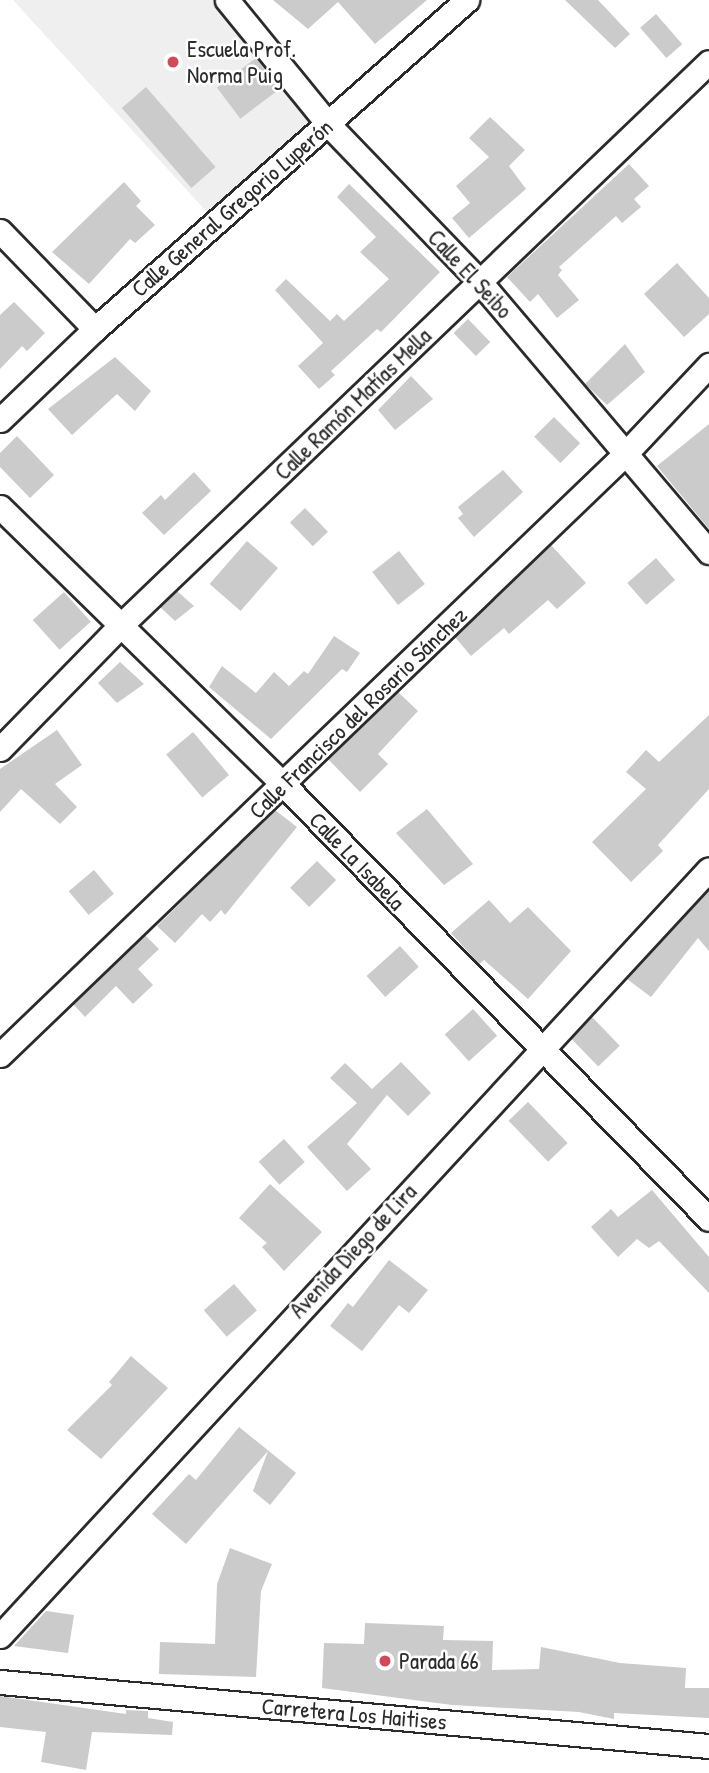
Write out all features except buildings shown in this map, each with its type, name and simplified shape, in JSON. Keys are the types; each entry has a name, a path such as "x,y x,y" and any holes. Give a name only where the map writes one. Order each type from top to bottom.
{"street":[{"name":"Calle El Seibo","path":"227,0 328,124 480,282 627,452 709,552"},
{"name":"Calle General Gregorio Luperón","path":"0,420 95,329 467,0"},
{"name":"Calle Ramón Matías Mella","path":"0,748 120,626 709,62"},
{"path":"0,231 95,329"},
{"name":"Calle Francisco del Rosario Sánchez","path":"0,1055 284,785 627,452 709,365"},
{"name":"Calle La Isabela","path":"0,507 284,785 539,1049 709,1219"},
{"name":"Avenida Diego de Lira","path":"0,1636 539,1049 709,869"},
{"name":"Carretera Los Haitises","path":"0,1682 709,1746"}],"shaded area":[{"name":"Escuela Prof. Norma Puig","path":"13,0 227,0 328,124 216,222"}],"place":[{"name":"Escuela Prof. Norma Puig","path":"173,62"},
{"name":"Parada 66","path":"385,1661"}]}
